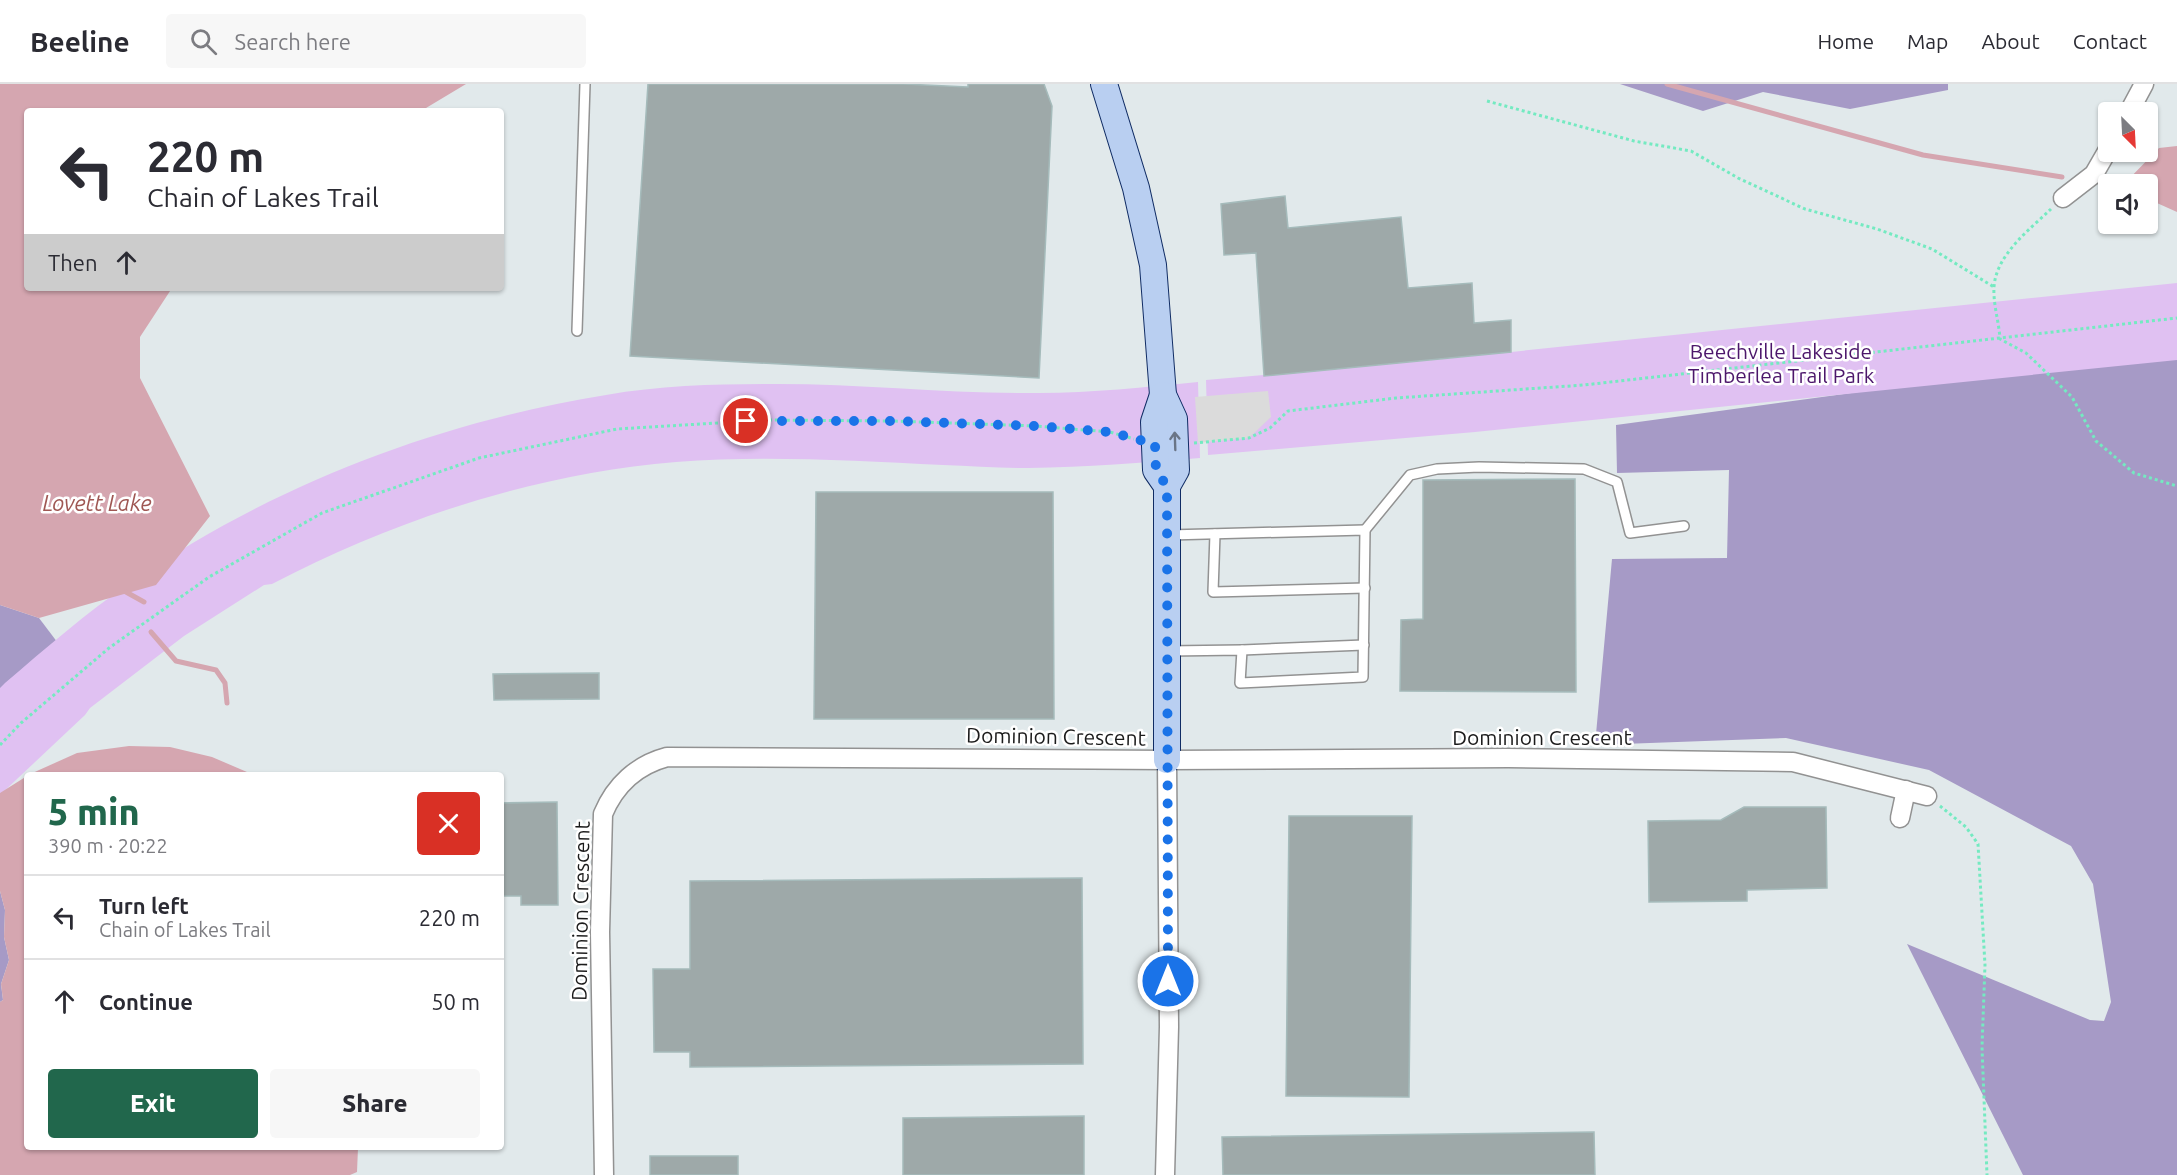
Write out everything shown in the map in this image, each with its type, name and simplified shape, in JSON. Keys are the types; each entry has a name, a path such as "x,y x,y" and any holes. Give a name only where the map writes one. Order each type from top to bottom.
{"street":[{"path":"1104,84 1136,188 1153,265 1163,395 1174,419 1165,444 1176,470 1167,486 1169,1027 1165,1175"},
{"path":"2134,102 2144,84"},
{"path":"2063,198 2094,174 2101,162"},
{"name":"Dominion Crescent","path":"604,1175 600,932 603,814 620,786 633,773 645,765 667,757 1167,760 1508,758 1793,762 1927,796"},
{"path":"1900,818 1906,790"}],"lane":[{"path":"577,331 585,84"},
{"path":"1242,650 1240,683 1363,677 1365,530 1410,475 1437,469 1479,467 1584,469 1617,482 1630,533 1684,526"},
{"path":"1167,535 1365,530"},
{"path":"1215,534 1213,592 1365,588"},
{"path":"1167,651 1364,645"}],"path":[{"path":"1487,102 1634,141 1690,152 1738,178 1805,209 1877,228 1932,249 1994,287"},
{"path":"2001,339 1994,287 2001,264 2020,238 2063,198"},
{"path":"0,745 21,723 109,648 209,577 322,513 478,458 617,429 744,421 893,421 1035,426 1110,432 1165,444 1249,438 1270,428 1288,411 1396,398 1584,385 2177,318"},
{"path":"2001,339 2026,353 2072,397 2096,441 2134,473 2177,486"},
{"path":"1927,796 1966,827 1978,844 1985,965 1982,1047 1988,1175"}],"shaded area":[{"path":"1620,84 1948,84 1948,90 1850,109 1763,92 1703,111"},
{"path":"2177,327 2177,1175 2023,1175 1907,944 2090,1020 2104,1021 2111,1002 2093,884 2071,846 1929,770 1786,738 1595,745 1612,559 1727,558 1729,470 1617,473 1616,425 2020,370"},
{"path":"1268,391 1271,417 1249,438 1198,443 1195,397"},
{"path":"0,605 39,618 67,655 0,718"},
{"path":"0,891 5,910 4,937 9,960 1,984 3,1000 0,1002"}],"green space":[{"name":"Beechville Lakeside Timberlea Trail Park","path":"2177,283 2177,360 1475,432 1208,455 1206,380 1443,359"},
{"path":"1198,382 1200,458 1028,468 809,459 676,462 571,477 468,503 368,539 272,584 264,585 184,636 90,708 0,795 0,688 5,683 114,594 184,548 298,488 358,463 480,422 606,395 670,387 810,384 973,392 1099,391"}],"water":[{"name":"Lovett Lake","path":"0,84 466,84 426,108 24,108 24,291 170,291 140,337 140,378 210,516 156,585 39,618 0,605"},
{"path":"2177,146 2177,212 2158,203 2158,174 2134,174 2145,162 2158,162 2159,148"},
{"path":"129,746 170,747 212,757 247,772 35,772 77,753"},
{"path":"24,778 24,1150 358,1150 357,1172 350,1175 0,1175 0,1002 3,1000 1,984 9,960 4,937 5,910 0,891 0,793"}],"building":[{"path":"648,84 904,84 968,87 968,84 1044,84 1052,106 1039,378 630,356"},
{"path":"1285,196 1288,228 1401,217 1408,288 1472,283 1474,323 1511,320 1511,352 1264,376 1256,253 1224,255 1221,204"},
{"path":"1575,479 1576,692 1400,691 1401,620 1423,619 1423,480"},
{"path":"816,492 1053,492 1054,719 814,719"},
{"path":"599,673 599,699 494,700 493,674"},
{"path":"557,802 558,905 521,905 521,896 504,896 504,803"},
{"path":"1744,807 1826,807 1827,888 1747,890 1747,901 1649,902 1648,821 1721,820"},
{"path":"1289,816 1412,816 1409,1097 1286,1096"},
{"path":"1082,878 1083,1064 690,1067 690,1052 654,1052 653,969 690,969 690,881"},
{"path":"1084,1116 1084,1175 903,1175 903,1118"},
{"path":"1594,1132 1595,1175 1223,1175 1222,1137"},
{"path":"650,1156 738,1156 738,1175 650,1175"}],"waterway":[{"path":"1667,84 1923,155 2062,177"},
{"path":"126,592 144,602"},
{"path":"151,632 176,661 216,670 225,683 227,703"}],"route":[{"path":"746,421 893,421 1035,426 1110,432 1155,444 1156,471 1167,486 1168,981"}]}
